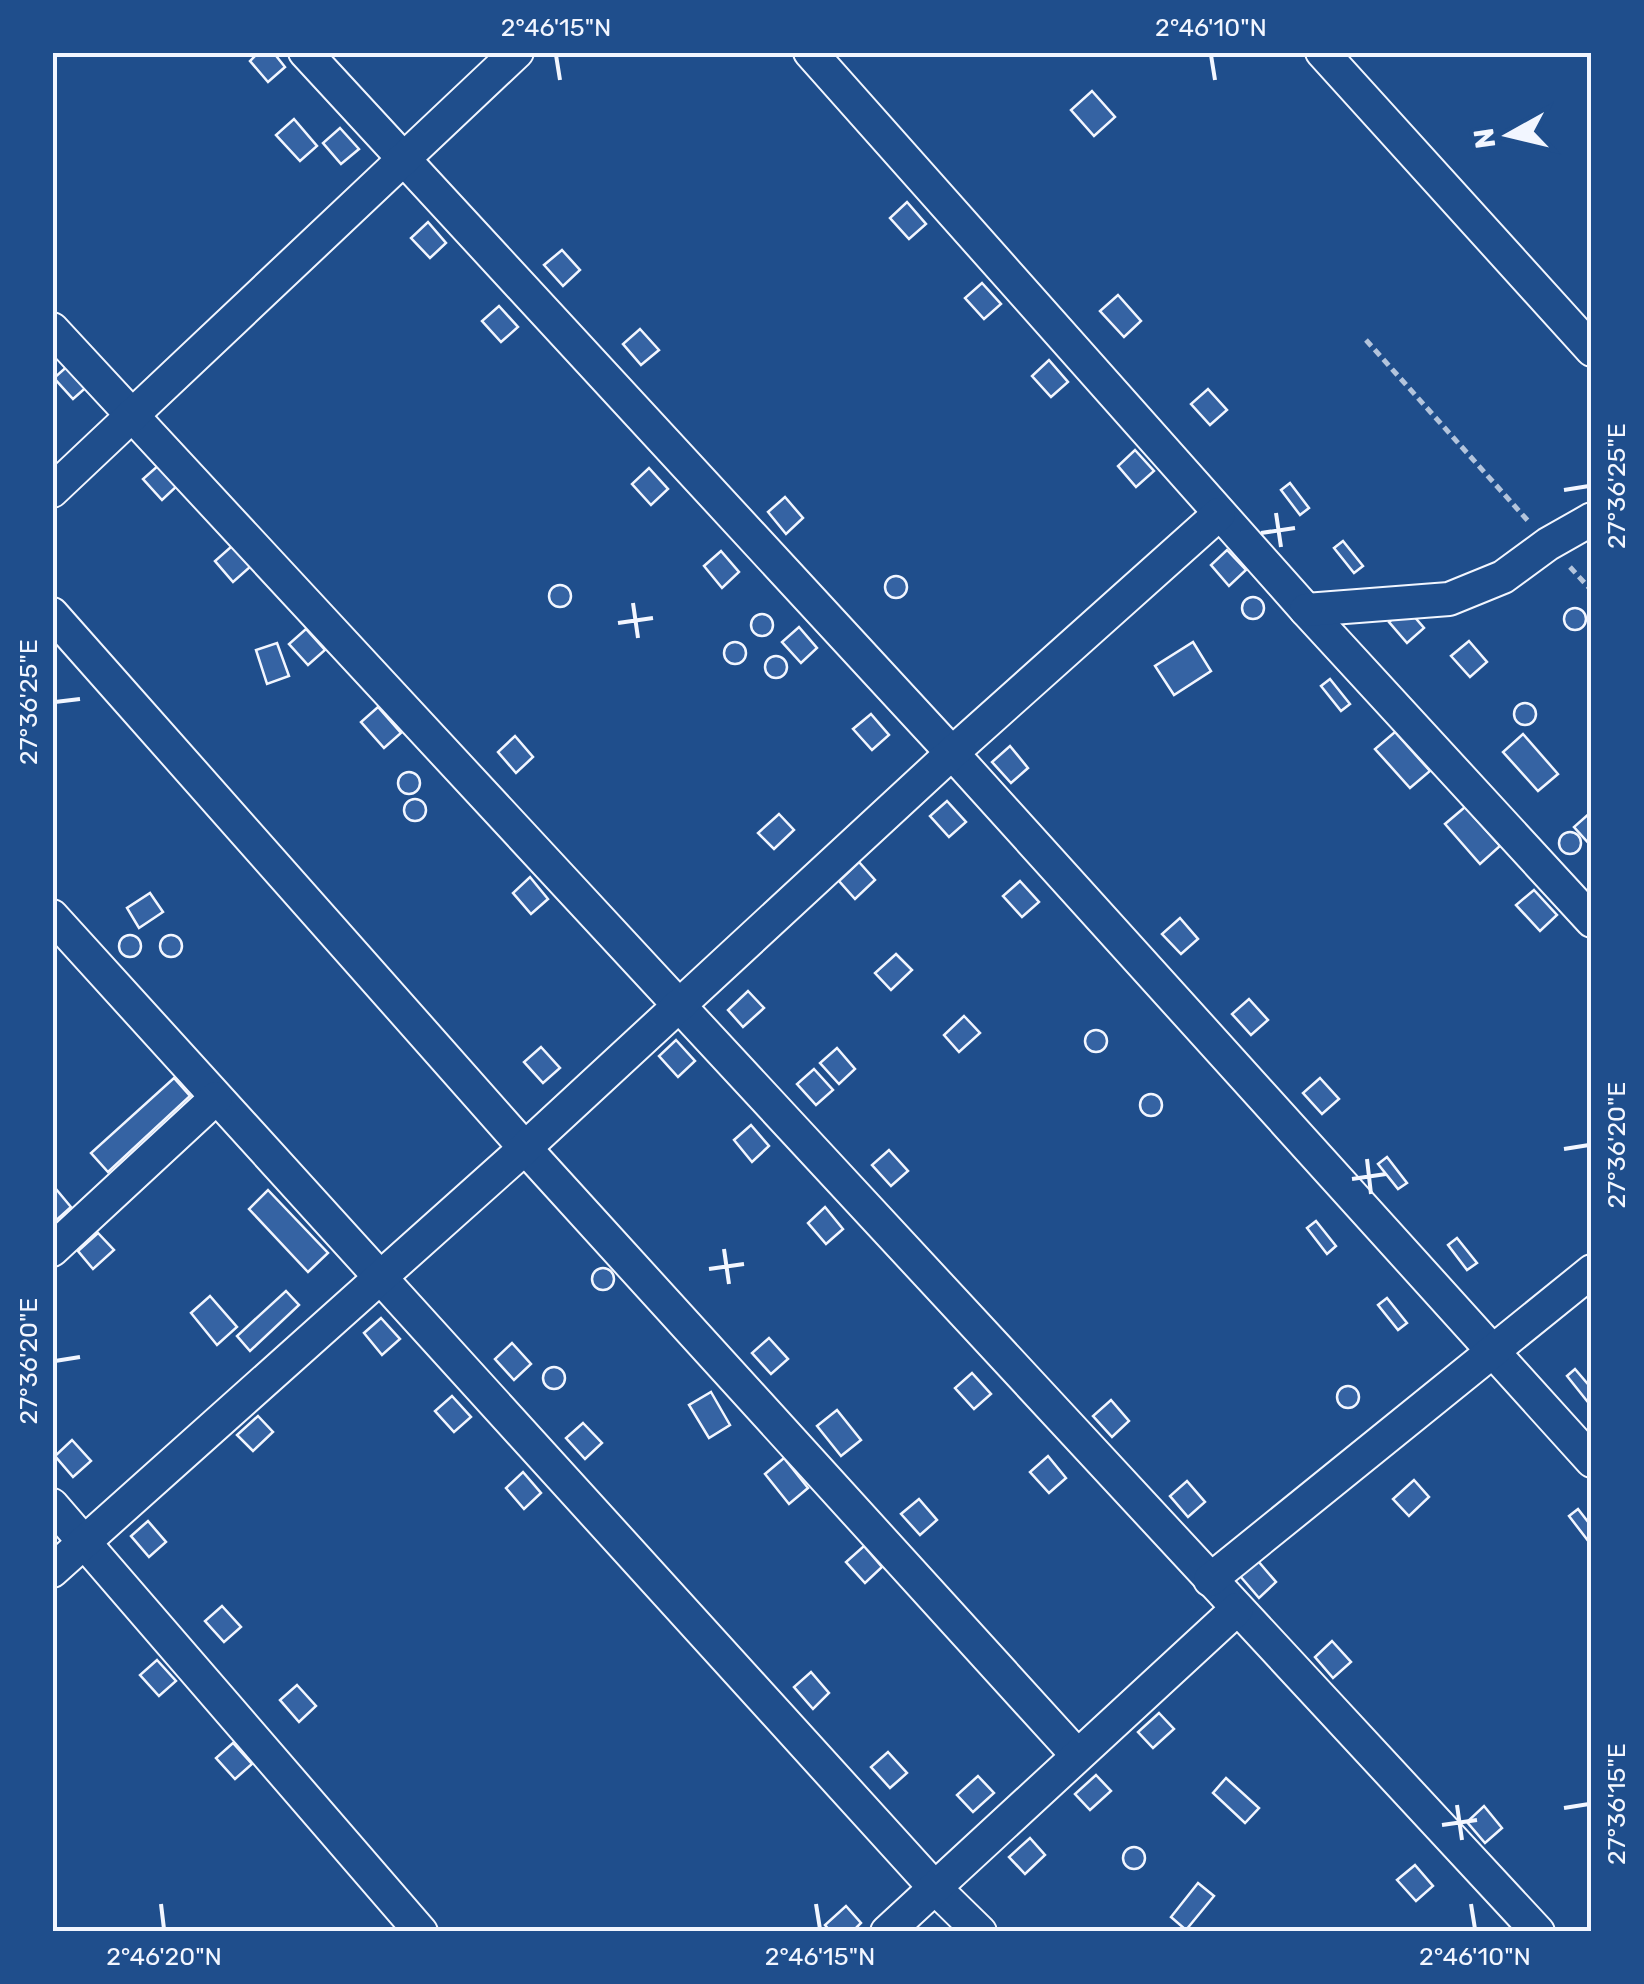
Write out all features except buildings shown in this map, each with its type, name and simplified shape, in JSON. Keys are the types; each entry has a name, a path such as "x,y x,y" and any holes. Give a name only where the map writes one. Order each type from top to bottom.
{"street":[{"path":"305,52 952,753 1592,1461"},
{"path":"52,490 517,52"},
{"path":"810,52 1219,514 1592,921"},
{"path":"1322,52 1592,350"},
{"path":"52,329 1538,1932"},
{"path":"52,1571 525,1148 952,753 1219,514"},
{"path":"1306,610 1449,599 1503,578 1548,544 1592,519"},
{"path":"52,614 525,1148 1077,1755"},
{"path":"52,916 935,1888 980,1932"},
{"path":"52,1250 216,1098"},
{"path":"1210,1580 1592,1271"},
{"path":"52,1505 421,1932"},
{"path":"887,1932 1238,1608"}],"path":[{"path":"1366,340 1592,591"}]}
